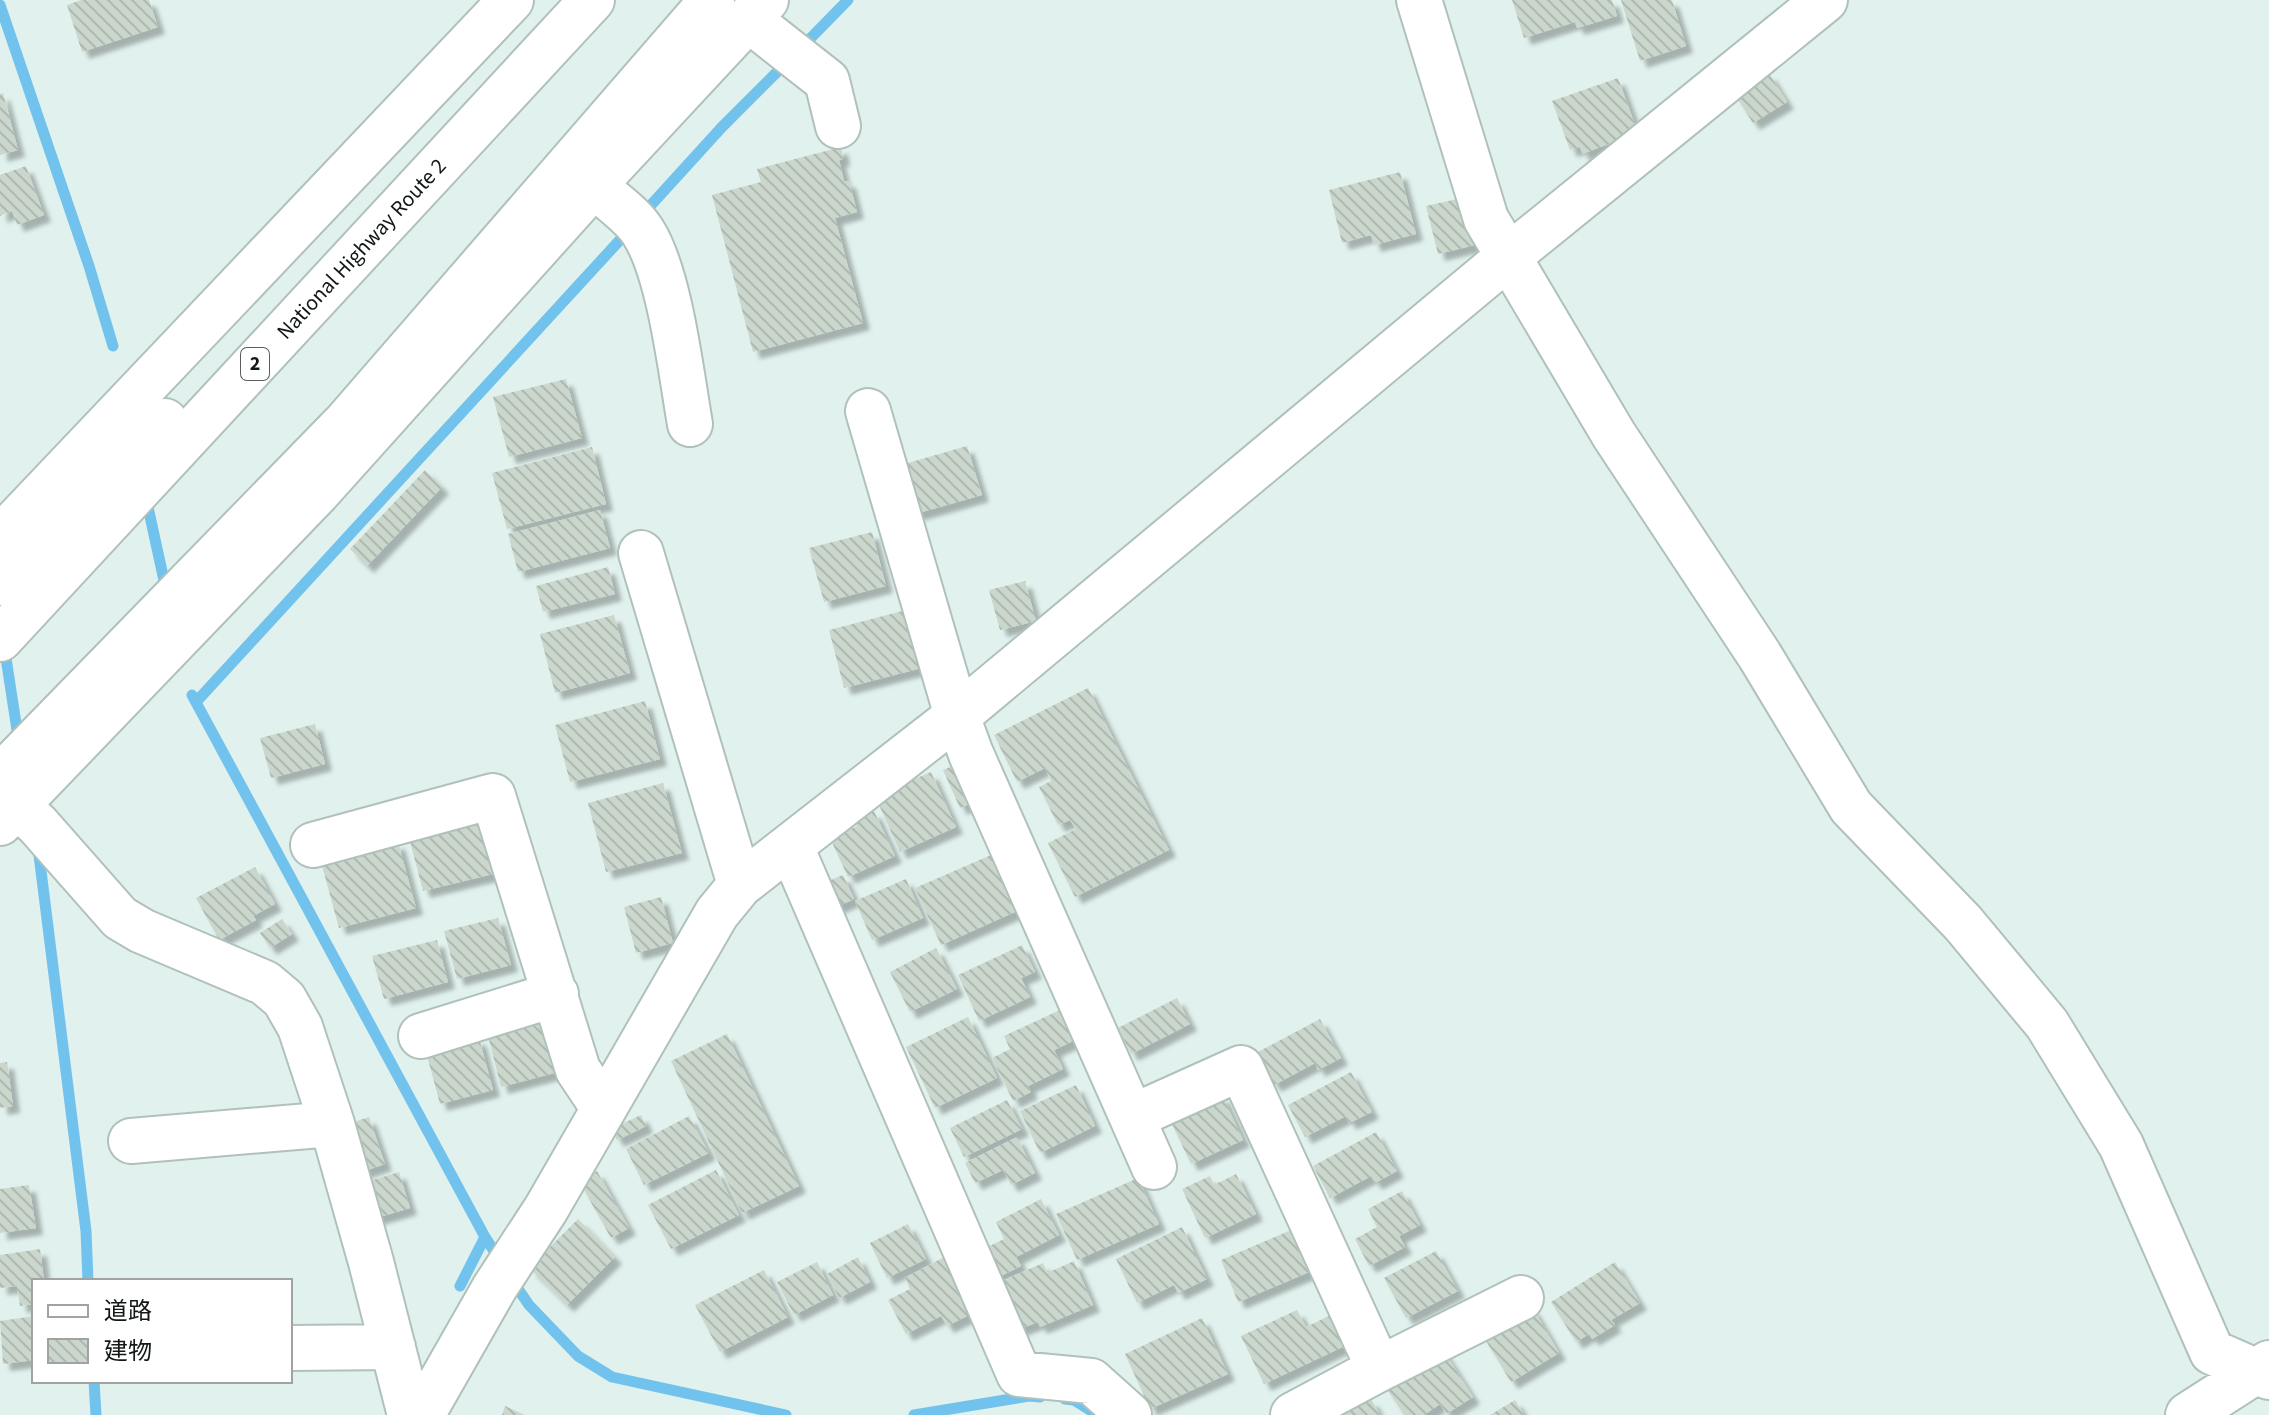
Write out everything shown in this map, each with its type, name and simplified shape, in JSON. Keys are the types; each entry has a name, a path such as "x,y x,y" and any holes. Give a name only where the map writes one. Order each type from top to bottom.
{"main road":[{"path":"0,538 511,0"},
{"name":"National Highway Route 2","path":"0,639 592,0"},
{"path":"1419,0 1486,219 1614,435 1760,656 1851,807 1963,923 2047,1024 2121,1145 2212,1352 2265,1370"},
{"path":"422,1415 504,1272 546,1209 717,913 740,885 957,716 1508,257 1825,0"},
{"path":"742,6 794,56 827,81 838,126"},
{"path":"4,798 307,504 594,185 742,6"},
{"path":"4,798 347,421 742,6"},
{"path":"0,583 509,89"},
{"path":"594,185 634,222 655,257 690,424"},
{"path":"868,411 957,716 971,754 1154,1167"},
{"path":"641,553 740,885"},
{"path":"313,845 493,796 578,1070 604,1109"},
{"path":"4,798 38,825 120,918 142,931 265,983 284,999 300,1027 332,1124 410,1415"},
{"path":"791,847 1019,1374 1091,1381 1129,1415"},
{"path":"421,1036 556,994"},
{"path":"1132,1117 1241,1068 1379,1369"},
{"path":"131,1141 332,1124"},
{"path":"1293,1415 1521,1298"},
{"path":"292,1348 393,1347"},
{"path":"2188,1415 2265,1370"}],"building":[{"path":"81,0 149,0 158,27 82,52 67,5"},
{"path":"1512,0 1612,0 1617,16 1577,28 1575,22 1524,38"},
{"path":"1621,0 1672,0 1686,46 1640,61"},
{"path":"1769,73 1787,102 1753,123 1735,95"},
{"path":"1618,78 1638,133 1582,154 1580,147 1570,150 1552,101"},
{"path":"3,93 18,150 0,155 0,94"},
{"path":"841,147 843,159 839,160 844,181 849,181 857,212 835,218 863,323 753,352 712,195 761,182 757,169"},
{"path":"26,166 44,215 17,225 12,211 0,216 0,175"},
{"path":"1400,172 1416,234 1374,245 1371,235 1342,243 1329,190"},
{"path":"1457,199 1461,213 1474,210 1483,243 1438,254 1426,206"},
{"path":"566,379 582,438 509,457 493,397"},
{"path":"967,446 982,495 915,514 901,465"},
{"path":"592,447 606,504 507,529 492,473"},
{"path":"425,470 442,487 367,566 350,549"},
{"path":"600,510 610,548 518,572 508,534"},
{"path":"872,532 886,586 824,602 809,548"},
{"path":"608,567 615,594 543,612 536,586"},
{"path":"1025,581 1036,621 1000,630 989,590"},
{"path":"918,607 933,665 844,688 829,630"},
{"path":"614,615 630,673 555,693 540,634"},
{"path":"1088,688 1169,850 1075,897 1048,843 1076,829 1070,820 1058,825 1039,787 1051,781 1045,768 1017,782 994,735"},
{"path":"645,701 660,759 570,782 555,725"},
{"path":"315,724 325,764 271,778 260,738"},
{"path":"964,761 982,799 960,808 943,770"},
{"path":"931,772 956,827 900,852 875,796"},
{"path":"663,783 682,853 606,872 588,803"},
{"path":"874,811 895,856 848,877 830,838 857,826 854,820"},
{"path":"479,820 493,874 423,891 409,838"},
{"path":"398,842 416,908 339,928 321,862"},
{"path":"991,855 1017,911 941,945 915,888"},
{"path":"255,867 275,904 253,916 256,920 219,940 196,898"},
{"path":"843,875 854,899 832,909 821,884"},
{"path":"906,879 923,918 872,940 855,901"},
{"path":"661,897 673,943 636,953 624,907"},
{"path":"498,918 511,965 457,979 444,931"},
{"path":"282,919 292,934 270,948 260,933"},
{"path":"437,940 448,982 384,999 372,956"},
{"path":"1022,945 1035,972 1021,978 1030,997 979,1021 958,975"},
{"path":"936,948 957,989 910,1012 890,972"},
{"path":"1177,998 1190,1024 1131,1054 1118,1028"},
{"path":"1060,1010 1075,1040 1054,1050 1063,1069 1028,1086 1031,1092 1013,1101 992,1058 1010,1049 1004,1036"},
{"path":"968,1017 997,1078 935,1108 906,1047"},
{"path":"1320,1019 1341,1058 1318,1070 1315,1063 1274,1085 1256,1053"},
{"path":"541,1022 554,1073 501,1087 488,1036"},
{"path":"727,1034 799,1186 742,1213 671,1061"},
{"path":"479,1038 493,1090 440,1104 426,1052"},
{"path":"7,1062 13,1106 0,1108 0,1063"},
{"path":"1351,1072 1372,1112 1349,1123 1346,1116 1305,1137 1288,1105"},
{"path":"1076,1085 1095,1126 1040,1153 1020,1111"},
{"path":"1222,1095 1243,1140 1191,1164 1170,1120"},
{"path":"1007,1100 1022,1129 964,1157 950,1128"},
{"path":"641,1115 646,1126 617,1140 611,1129"},
{"path":"689,1116 709,1153 644,1185 626,1149"},
{"path":"369,1117 385,1164 359,1173 342,1126"},
{"path":"1376,1132 1397,1171 1375,1183 1371,1176 1330,1198 1313,1166"},
{"path":"1017,1137 1035,1173 1011,1185 1003,1170 975,1183 965,1163"},
{"path":"716,1170 739,1215 671,1249 648,1205"},
{"path":"597,1171 629,1228 611,1238 579,1181"},
{"path":"399,1172 410,1208 373,1219 363,1183"},
{"path":"1236,1174 1256,1214 1205,1238 1182,1189 1210,1176 1214,1185"},
{"path":"1138,1178 1159,1224 1077,1260 1056,1214"},
{"path":"29,1185 36,1228 0,1233 0,1189"},
{"path":"1402,1191 1420,1225 1399,1236 1405,1247 1369,1266 1355,1239 1377,1227 1368,1209"},
{"path":"1041,1199 1059,1235 1016,1257 1021,1266 992,1280 977,1252 1004,1239 996,1222"},
{"path":"578,1219 615,1257 567,1305 529,1268"},
{"path":"908,1224 926,1259 887,1278 870,1243"},
{"path":"1182,1227 1207,1279 1178,1293 1174,1285 1137,1303 1116,1259"},
{"path":"1296,1228 1314,1270 1238,1302 1221,1260"},
{"path":"40,1249 44,1279 32,1279 32,1304 20,1306 17,1286 0,1288 0,1255"},
{"path":"1436,1251 1458,1291 1406,1318 1384,1278"},
{"path":"946,1256 975,1312 947,1326 941,1316 906,1334 888,1300 910,1289 905,1278"},
{"path":"858,1257 870,1282 839,1298 827,1274"},
{"path":"1074,1261 1093,1305 1040,1327 1038,1322 1017,1330 997,1283 1043,1263 1047,1273"},
{"path":"817,1262 833,1295 794,1315 777,1282"},
{"path":"1615,1262 1640,1303 1611,1320 1615,1325 1592,1339 1589,1334 1576,1342 1551,1302"},
{"path":"764,1270 788,1317 720,1352 695,1305"},
{"path":"1532,1307 1559,1353 1511,1382 1483,1336"},
{"path":"1297,1310 1306,1327 1335,1313 1349,1344 1264,1384 1241,1336"},
{"path":"32,1316 32,1360 3,1364 0,1321"},
{"path":"1202,1318 1228,1374 1150,1409 1125,1354"},
{"path":"1443,1350 1473,1397 1446,1414 1440,1404 1424,1415 1404,1415 1386,1388"},
{"path":"1371,1399 1380,1415 1343,1415"},
{"path":"1515,1400 1524,1415 1490,1415"},
{"path":"505,1406 525,1415 502,1415"}],"waterway":[{"path":"801,48 848,0"},
{"path":"0,5 113,346"},
{"path":"641,216 722,127 789,60"},
{"path":"196,702 630,229"},
{"path":"146,498 165,585"},
{"path":"4,645 19,743"},
{"path":"192,695 501,1262"},
{"path":"39,855 86,1231 88,1279"},
{"path":"460,1286 485,1237"},
{"path":"512,1280 529,1305 578,1356 612,1377 786,1415"},
{"path":"94,1383 96,1415"},
{"path":"914,1415 1029,1396 1040,1397"},
{"path":"1065,1399 1074,1400 1098,1415"}]}
